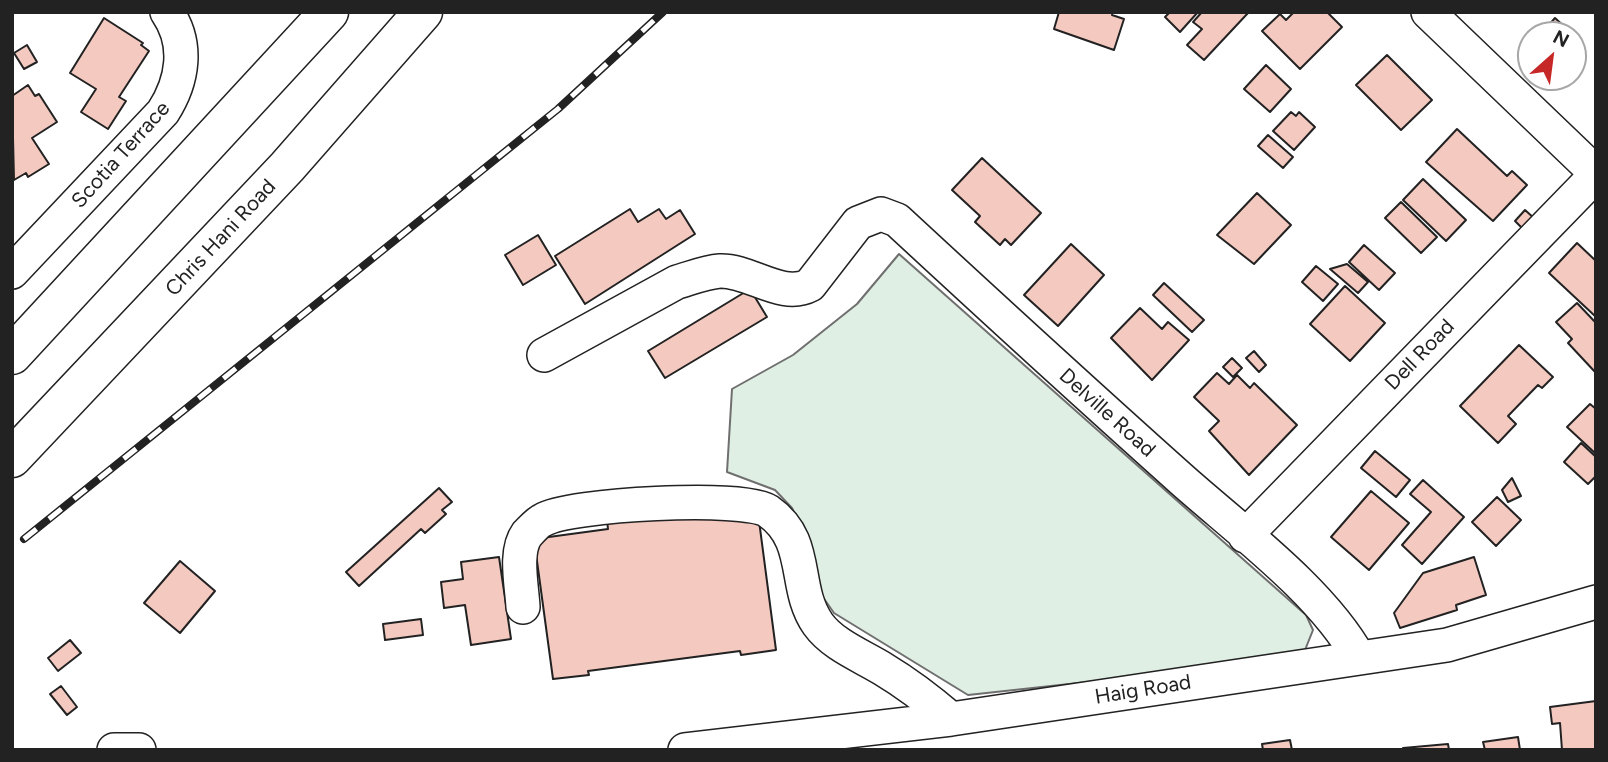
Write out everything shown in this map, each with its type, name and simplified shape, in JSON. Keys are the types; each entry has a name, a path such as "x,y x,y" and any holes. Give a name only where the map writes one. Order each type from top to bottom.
{"main road":[{"path":"12,355 329,12"},
{"name":"Chris Hani Road","path":"12,458 288,167 423,12"}],"street":[{"path":"1428,12 1596,174"},
{"name":"Scotia Terrace","path":"12,272 137,142 172,99 181,67 181,50 169,15"},
{"name":"Dell Road","path":"1245,536 1596,174"},
{"name":"Delville Road","path":"544,355 677,282 700,275 721,271 763,280 777,287 802,289 810,285 858,223 869,216 881,214 897,220 1072,382 1245,536 1338,624 1359,658"},
{"path":"523,607 521,554 526,536 543,519 615,505 732,503 764,508 784,523 795,543 808,603 818,624 838,643 924,696 951,719"},
{"name":"Haig Road","path":"685,750 951,719 1447,645 1596,602"},
{"path":"114,750 139,750"}],"green space":[{"path":"899,254 1306,615 1313,630 1305,650 1290,660 968,695 834,613 820,593 805,536 792,508 775,490 727,472 732,389 793,355 857,304"}],"building":[{"path":"1059,12 1113,12 1112,15 1124,19 1114,50 1054,29"},
{"path":"1170,12 1198,12 1180,32 1165,17"},
{"path":"1202,12 1248,13 1204,60 1187,45 1202,29 1193,22"},
{"path":"1294,12 1327,12 1342,27 1300,69 1262,31 1280,14 1286,20"},
{"path":"104,18 143,43 141,45 149,51 119,97 126,101 108,129 81,112 96,89 70,73"},
{"path":"27,45 37,62 24,69 14,53"},
{"path":"1387,55 1432,100 1401,130 1356,85"},
{"path":"1266,65 1291,89 1270,112 1244,89"},
{"path":"28,85 35,96 39,94 57,122 32,138 49,164 28,177 26,173 14,180 12,96"},
{"path":"1291,112 1296,116 1299,112 1315,127 1294,150 1273,131"},
{"path":"1457,129 1507,176 1512,171 1527,185 1493,221 1426,162"},
{"path":"1268,135 1293,157 1283,168 1258,146"},
{"path":"982,158 1041,213 1011,245 1005,239 1000,245 975,222 980,216 952,190"},
{"path":"1423,179 1466,220 1446,241 1403,200"},
{"path":"1257,193 1291,225 1254,264 1217,235"},
{"path":"1401,202 1437,237 1421,253 1385,218"},
{"path":"630,209 638,222 659,209 666,219 680,210 695,234 585,304 555,256"},
{"path":"1525,210 1535,219 1525,231 1515,221"},
{"path":"538,235 556,265 523,285 505,255"},
{"path":"1577,243 1596,261 1596,317 1549,273"},
{"path":"1071,244 1104,275 1058,326 1024,295"},
{"path":"1364,245 1395,273 1379,290 1349,262"},
{"path":"1347,264 1368,282 1358,293 1330,269"},
{"path":"1316,266 1338,284 1323,301 1302,282"},
{"path":"1164,283 1204,320 1192,332 1153,295"},
{"path":"1345,286 1385,323 1350,361 1310,324"},
{"path":"750,289 767,317 665,378 648,351"},
{"path":"1577,303 1596,323 1596,373 1568,343 1572,339 1556,322"},
{"path":"1140,308 1162,329 1168,322 1189,340 1152,380 1111,338"},
{"path":"1519,345 1553,377 1542,388 1538,385 1508,416 1516,424 1498,443 1460,406"},
{"path":"1254,351 1266,365 1259,372 1246,358"},
{"path":"1232,358 1242,368 1233,377 1223,367"},
{"path":"1217,373 1229,384 1237,375 1250,388 1254,383 1297,425 1249,475 1209,431 1219,421 1194,397"},
{"path":"1590,404 1596,409 1596,454 1567,427"},
{"path":"1581,443 1596,457 1596,476 1588,484 1564,462"},
{"path":"1375,451 1410,480 1396,497 1361,468"},
{"path":"1512,478 1521,496 1508,502 1502,490"},
{"path":"1423,480 1464,517 1422,564 1402,545 1431,512 1410,494"},
{"path":"439,488 452,502 442,510 446,514 425,533 421,529 359,586 346,572"},
{"path":"1371,491 1409,523 1369,570 1331,537"},
{"path":"1497,497 1521,520 1496,546 1472,522"},
{"path":"606,512 758,513 776,650 741,655 740,651 588,671 589,675 553,679 534,539 608,529"},
{"path":"499,557 511,639 471,645 465,605 444,608 441,582 463,579 461,562"},
{"path":"1474,557 1486,595 1456,605 1457,610 1400,628 1394,613 1423,573"},
{"path":"180,561 215,591 180,633 144,603"},
{"path":"421,619 423,635 385,640 383,624"},
{"path":"70,640 81,653 58,671 48,658"},
{"path":"61,686 77,707 67,715 50,694"},
{"path":"1596,701 1596,750 1562,750 1560,723 1552,724 1550,707"},
{"path":"1518,737 1520,750 1485,750 1483,742"},
{"path":"1290,740 1292,750 1263,750 1262,744"},
{"path":"1448,744 1449,750 1403,750 1403,748"}],"railway":[{"path":"24,539 558,109 663,12"}]}
